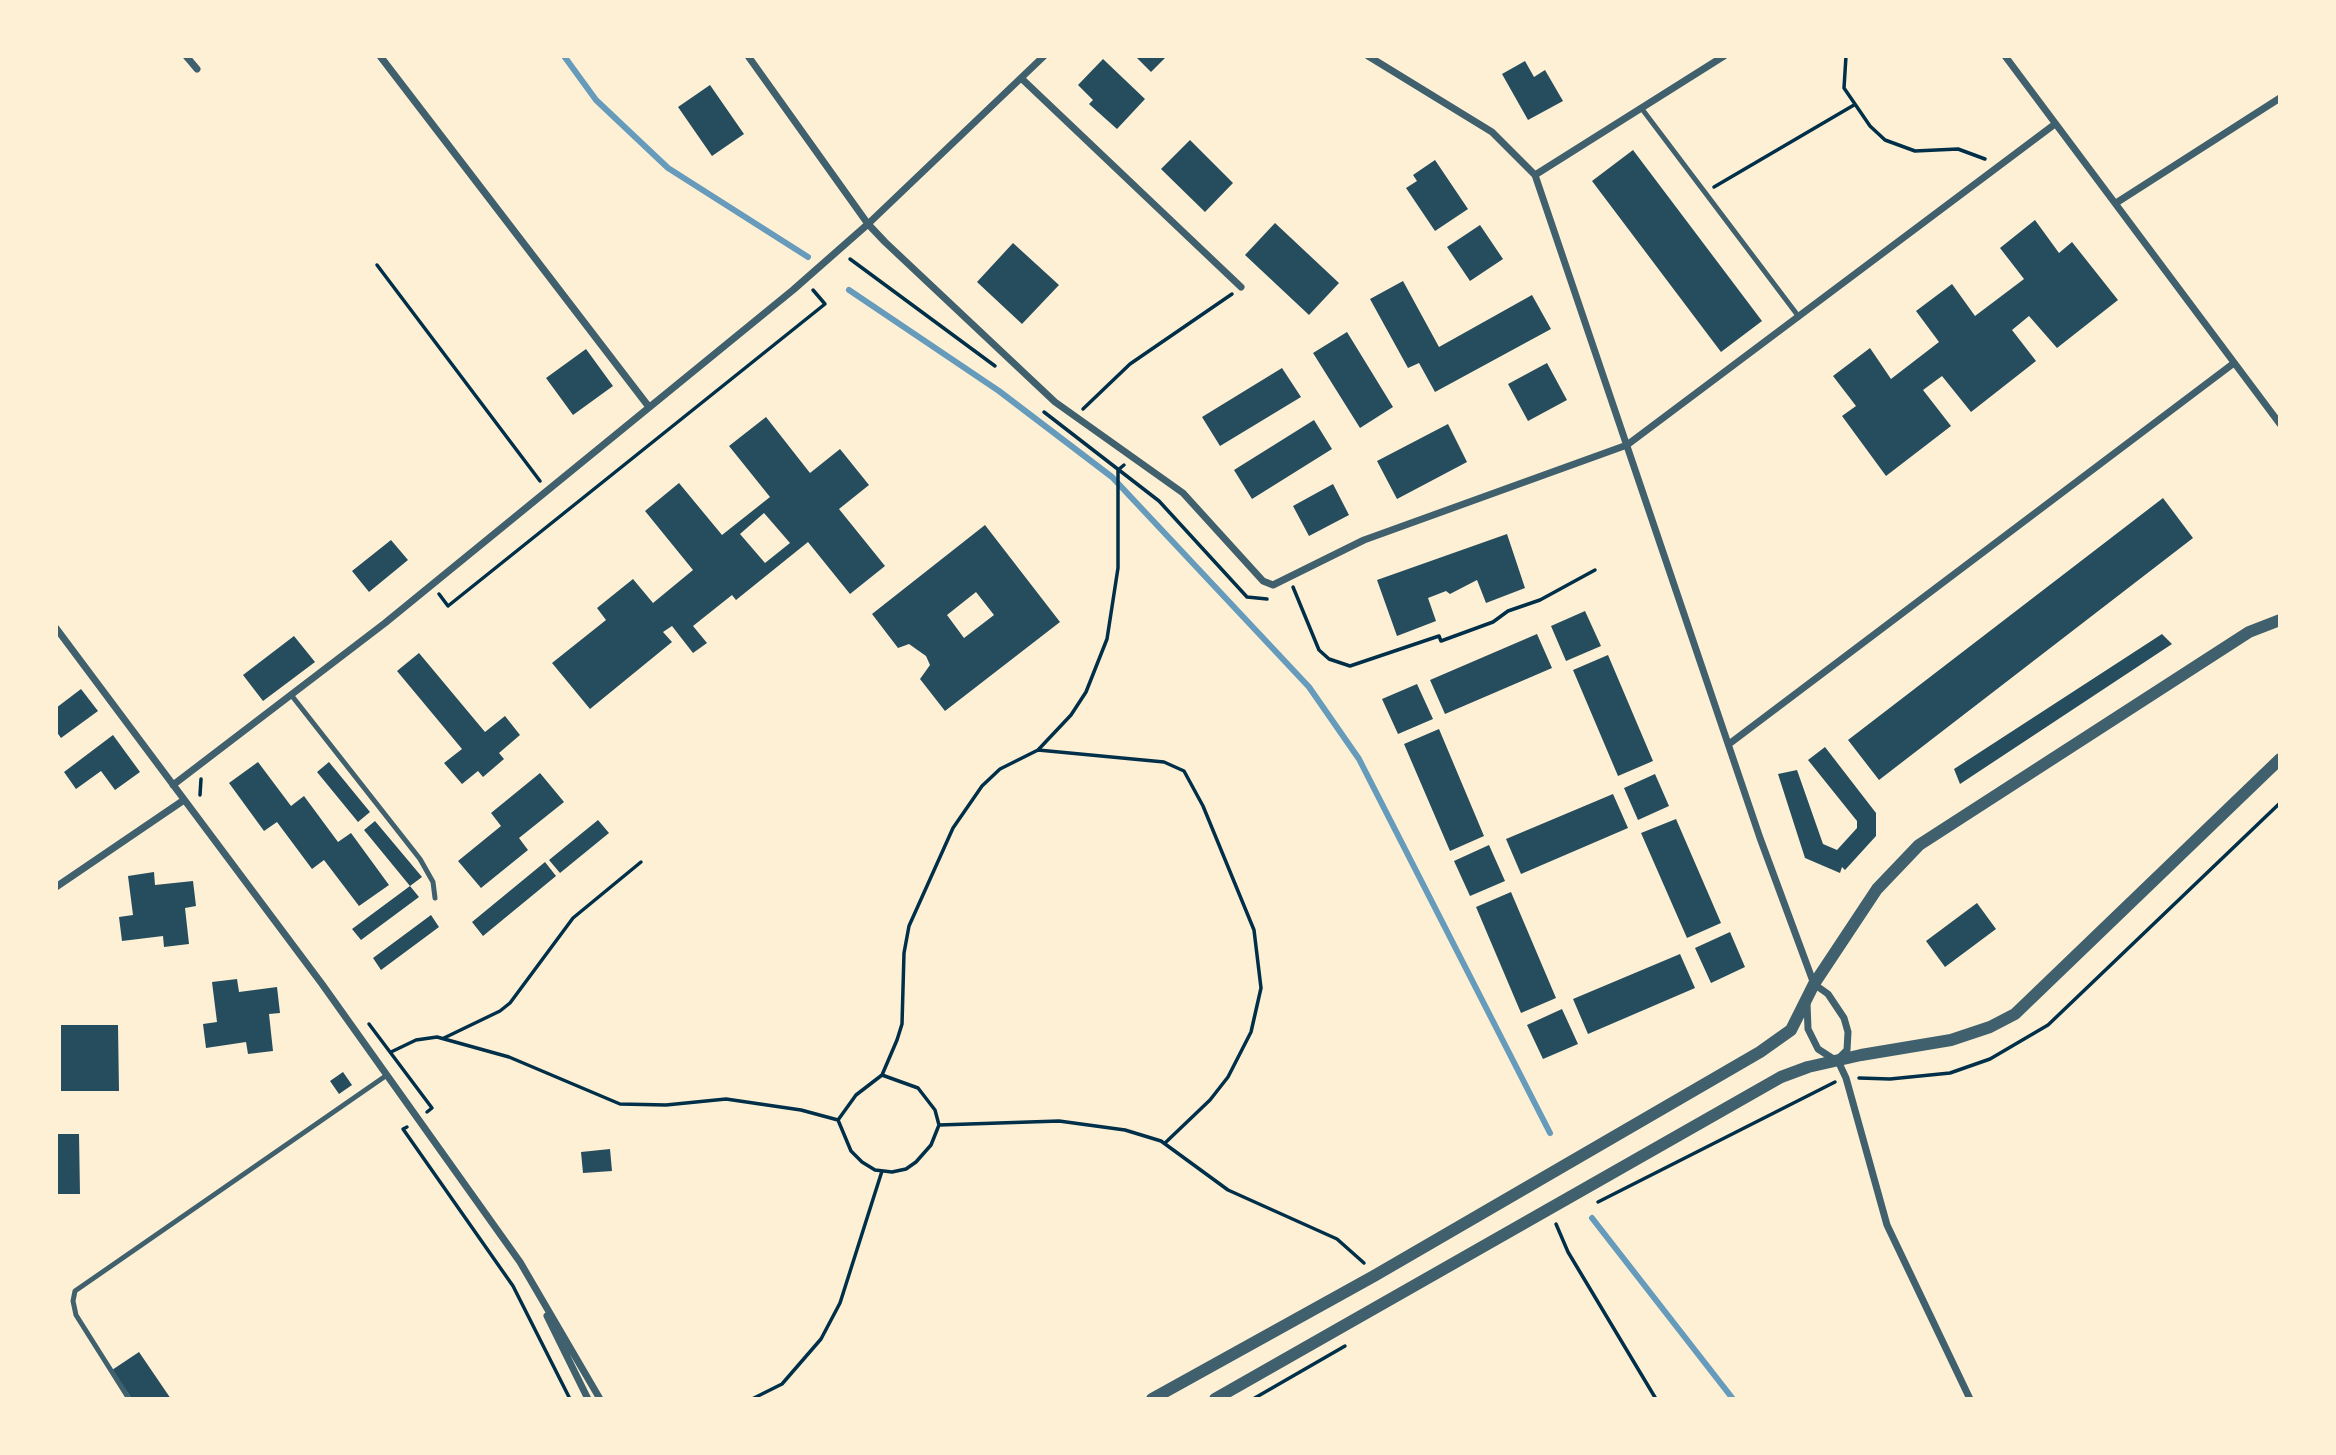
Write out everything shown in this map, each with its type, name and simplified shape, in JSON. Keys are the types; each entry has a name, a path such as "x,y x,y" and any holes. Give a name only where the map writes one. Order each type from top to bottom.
{"street":[{"path":"186,56 197,69"},
{"path":"380,56 649,407"},
{"path":"748,56 869,224 1075,418 1182,493 1263,581 1273,585 1290,579 1364,540 1627,445 2055,124"},
{"path":"173,785 292,696 649,407 869,224 1044,56"},
{"path":"1368,56 1492,132 1535,175 1729,744 1814,984 1828,994 1844,1018 1848,1032 1847,1050 1838,1060"},
{"path":"1535,175 1724,56"},
{"path":"2005,56 2280,424"},
{"path":"1021,78 1241,287"},
{"path":"2116,203 2280,99"},
{"path":"1729,744 2234,363"},
{"path":"1152,1399 1374,1276 1760,1052 1791,1030 1814,984 1877,888 1919,845 2249,632 2280,620"},
{"path":"56,628 377,1061 520,1262 600,1399"},
{"path":"1214,1399 1781,1077 1838,1060 1951,1040 1990,1027 2015,1014 2280,759"},
{"path":"56,887 184,800"},
{"path":"1807,1002 1808,1030 1827,1056 1838,1060 1846,1078 1886,1225 1970,1399"},
{"path":"520,1262 588,1399"}],"lane":[{"path":"1642,109 1798,317"},
{"path":"292,696 420,859 433,882 435,898"},
{"path":"129,1399 76,1315 73,1301 75,1291 387,1075"}],"path":[{"path":"1846,56 1844,88 1854,105 1885,140 1900,148 1915,151 1958,149 1975,153 1997,169"},
{"path":"1705,191 1854,105"},
{"path":"841,266 851,258 997,368"},
{"path":"377,265 547,490"},
{"path":"428,602 439,593 448,606 825,304 812,288 822,281"},
{"path":"1075,418 1118,374 1241,287"},
{"path":"1043,411 1159,501 1247,597 1267,599 1276,595"},
{"path":"838,1120 856,1095 882,1075 902,1024 904,953 909,926 939,855 966,806 1000,769 1038,750 1071,715 1086,692 1107,639 1118,568 1118,470"},
{"path":"1290,579 1319,650 1329,659 1350,666 1439,636 1441,641 1493,622 1508,611 1540,600 1595,570"},
{"path":"1285,592 1294,589"},
{"path":"1038,750 1164,762 1184,771 1203,806 1254,930 1261,988 1251,1032 1222,1085 1166,1143"},
{"path":"201,778 199,795 207,805"},
{"path":"442,1039 500,1011 510,1003 573,918 641,862"},
{"path":"362,1014 432,1108 427,1112"},
{"path":"377,1061 416,1040 442,1039 509,1057 620,1104 666,1105 726,1100 801,1110 838,1120"},
{"path":"838,1120 852,1151 862,1162 882,1171 906,1169 916,1162 931,1144 939,1125 935,1110 918,1088 882,1075"},
{"path":"1594,1204 1846,1078"},
{"path":"939,1125 1059,1121 1125,1130 1166,1143 1228,1190 1337,1239 1355,1253 1374,1276"},
{"path":"406,1127 403,1129 513,1286 570,1399"},
{"path":"752,1399 782,1384 821,1339 840,1303 882,1171"},
{"path":"1550,1209 1568,1252 1656,1399"},
{"path":"1545,1231 1563,1220"},
{"path":"1253,1399 1346,1345"}],"building":[{"path":"1135,56 1167,56 1151,72"},
{"path":"1103,59 1145,99 1117,129 1089,104 1093,100 1078,85"},
{"path":"1525,61 1534,77 1545,70 1563,101 1528,120 1502,74"},
{"path":"710,85 744,134 712,156 678,107"},
{"path":"1190,140 1233,183 1205,212 1161,169"},
{"path":"1633,150 1762,321 1721,352 1592,181"},
{"path":"1435,160 1468,209 1435,231 1406,188 1417,181 1413,175"},
{"path":"2035,220 2059,253 2072,242 2118,300 2057,348 2029,316 2012,330 2036,361 1971,412 1942,376 1923,390 1951,426 1886,476 1842,416 1856,406 1833,376 1870,348 1891,379 1939,342 1916,311 1952,284 1975,316 2024,279 2000,248"},
{"path":"1275,223 1339,283 1309,315 1245,255"},
{"path":"1480,225 1503,259 1470,281 1447,247"},
{"path":"1013,243 1059,285 1022,324 977,282"},
{"path":"1403,281 1439,347 1532,295 1551,329 1435,392 1419,363 1408,368 1370,299"},
{"path":"1347,332 1393,407 1360,428 1313,353"},
{"path":"586,349 613,386 573,415 546,378"},
{"path":"1547,363 1567,400 1528,421 1508,384"},
{"path":"1282,368 1301,397 1220,446 1202,417"},
{"path":"766,417 810,473 840,449 869,485 839,509 885,566 850,594 808,542 736,600 732,595 693,626 707,643 693,653 672,626 663,632 672,642 590,709 552,663 606,620 597,608 633,579 653,603 693,570 645,511 679,483 722,535 770,497 729,446","holes":["764,513 790,543 765,563 740,534"]},
{"path":"1314,420 1332,449 1252,499 1234,470"},
{"path":"1448,424 1467,462 1397,499 1377,461"},
{"path":"1333,484 1349,515 1309,536 1293,506"},
{"path":"2163,498 2193,538 1879,780 1848,740"},
{"path":"985,525 1060,622 945,711 920,679 930,665 926,656 909,644 898,648 872,614","holes":["976,592 994,615 964,638 947,615"]},
{"path":"1507,534 1525,588 1486,603 1477,580 1450,594 1446,591 1428,598 1436,621 1397,636 1377,580"},
{"path":"391,540 408,560 369,592 352,571"},
{"path":"1585,611 1601,646 1566,661 1551,626"},
{"path":"1537,634 1552,668 1445,714 1430,680"},
{"path":"2162,634 2172,644 1960,784 1954,769"},
{"path":"294,636 315,662 263,701 243,675"},
{"path":"419,653 485,732 505,716 520,735 499,753 504,759 483,777 478,771 462,784 444,763 462,749 397,671"},
{"path":"1608,655 1653,761 1618,776 1573,670"},
{"path":"1417,684 1433,719 1398,734 1382,699"},
{"path":"81,689 98,711 61,738 56,731 56,708"},
{"path":"1439,729 1484,836 1450,851 1404,744"},
{"path":"113,735 140,772 115,790 101,771 76,789 64,772"},
{"path":"1825,747 1876,813 1876,836 1845,870 1842,867 1840,873 1805,858 1778,774 1797,770 1823,844 1837,850 1857,828 1857,821 1808,760"},
{"path":"258,762 291,806 304,796 338,842 351,833 389,885 359,906 324,860 312,869 277,822 264,831 229,783"},
{"path":"329,762 370,812 358,822 317,772"},
{"path":"540,773 564,802 519,838 528,850 481,888 458,861 501,826 491,813"},
{"path":"1655,774 1669,806 1638,820 1624,788"},
{"path":"1613,794 1628,828 1521,874 1506,839"},
{"path":"1676,819 1721,923 1687,938 1641,833"},
{"path":"598,820 609,833 560,873 549,860"},
{"path":"375,821 422,877 410,886 364,830"},
{"path":"1489,845 1505,881 1470,896 1454,861"},
{"path":"545,862 556,876 483,936 472,922"},
{"path":"154,872 155,885 193,881 196,906 185,908 189,944 164,947 163,936 122,941 119,917 133,915 128,876"},
{"path":"410,886 419,897 361,940 352,929"},
{"path":"1511,892 1556,998 1521,1013 1476,907"},
{"path":"1977,903 1996,929 1945,967 1926,941"},
{"path":"431,915 439,927 381,970 373,958"},
{"path":"1730,932 1745,967 1711,983 1695,948"},
{"path":"1680,954 1695,988 1588,1034 1573,999"},
{"path":"237,979 239,992 277,987 280,1013 269,1014 273,1051 248,1054 246,1042 206,1048 203,1024 217,1022 212,982"},
{"path":"1562,1009 1578,1044 1543,1059 1527,1025"},
{"path":"61,1025 118,1025 119,1091 61,1091"},
{"path":"343,1072 352,1085 339,1094 330,1081"},
{"path":"56,1134 79,1134 80,1194 56,1194"},
{"path":"610,1149 612,1171 583,1173 581,1152"},
{"path":"139,1352 171,1399 132,1399 112,1370"}],"waterway":[{"path":"564,56 596,100 668,168 808,257"},
{"path":"849,290 999,391 1112,477 1309,687 1359,759 1550,1133"},
{"path":"1592,1218 1733,1399"}]}
